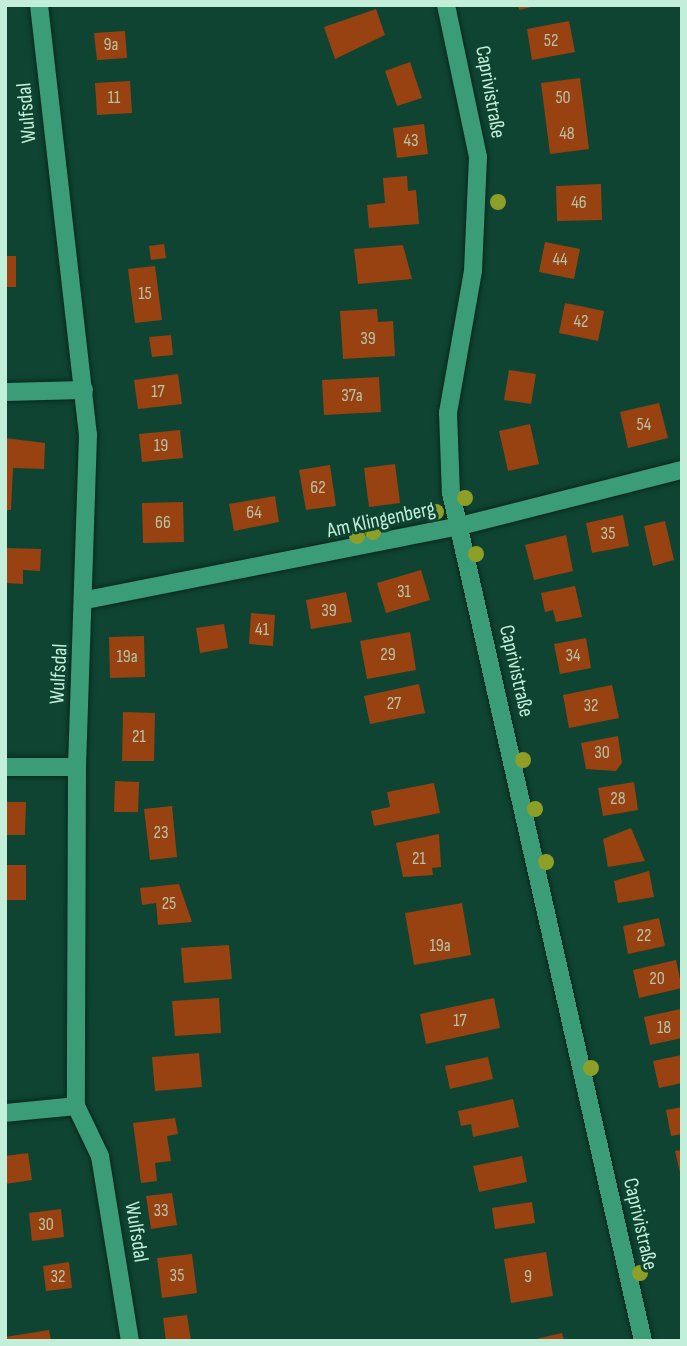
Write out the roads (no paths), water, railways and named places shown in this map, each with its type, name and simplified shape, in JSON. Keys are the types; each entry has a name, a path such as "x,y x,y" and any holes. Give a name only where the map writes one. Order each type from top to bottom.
{"street":[{"name":"Wulfsdal","path":"39,5 84,390 86,600 77,767 76,1106 100,1156 130,1341"},
{"name":"Caprivistraße","path":"446,5 478,157 472,271 448,413 448,458 460,526 643,1341"},
{"path":"5,392 84,390"},
{"name":"Am Klingenberg","path":"86,600 460,526 682,470"},
{"path":"5,767 77,767"},
{"path":"5,1113 76,1106"}]}
